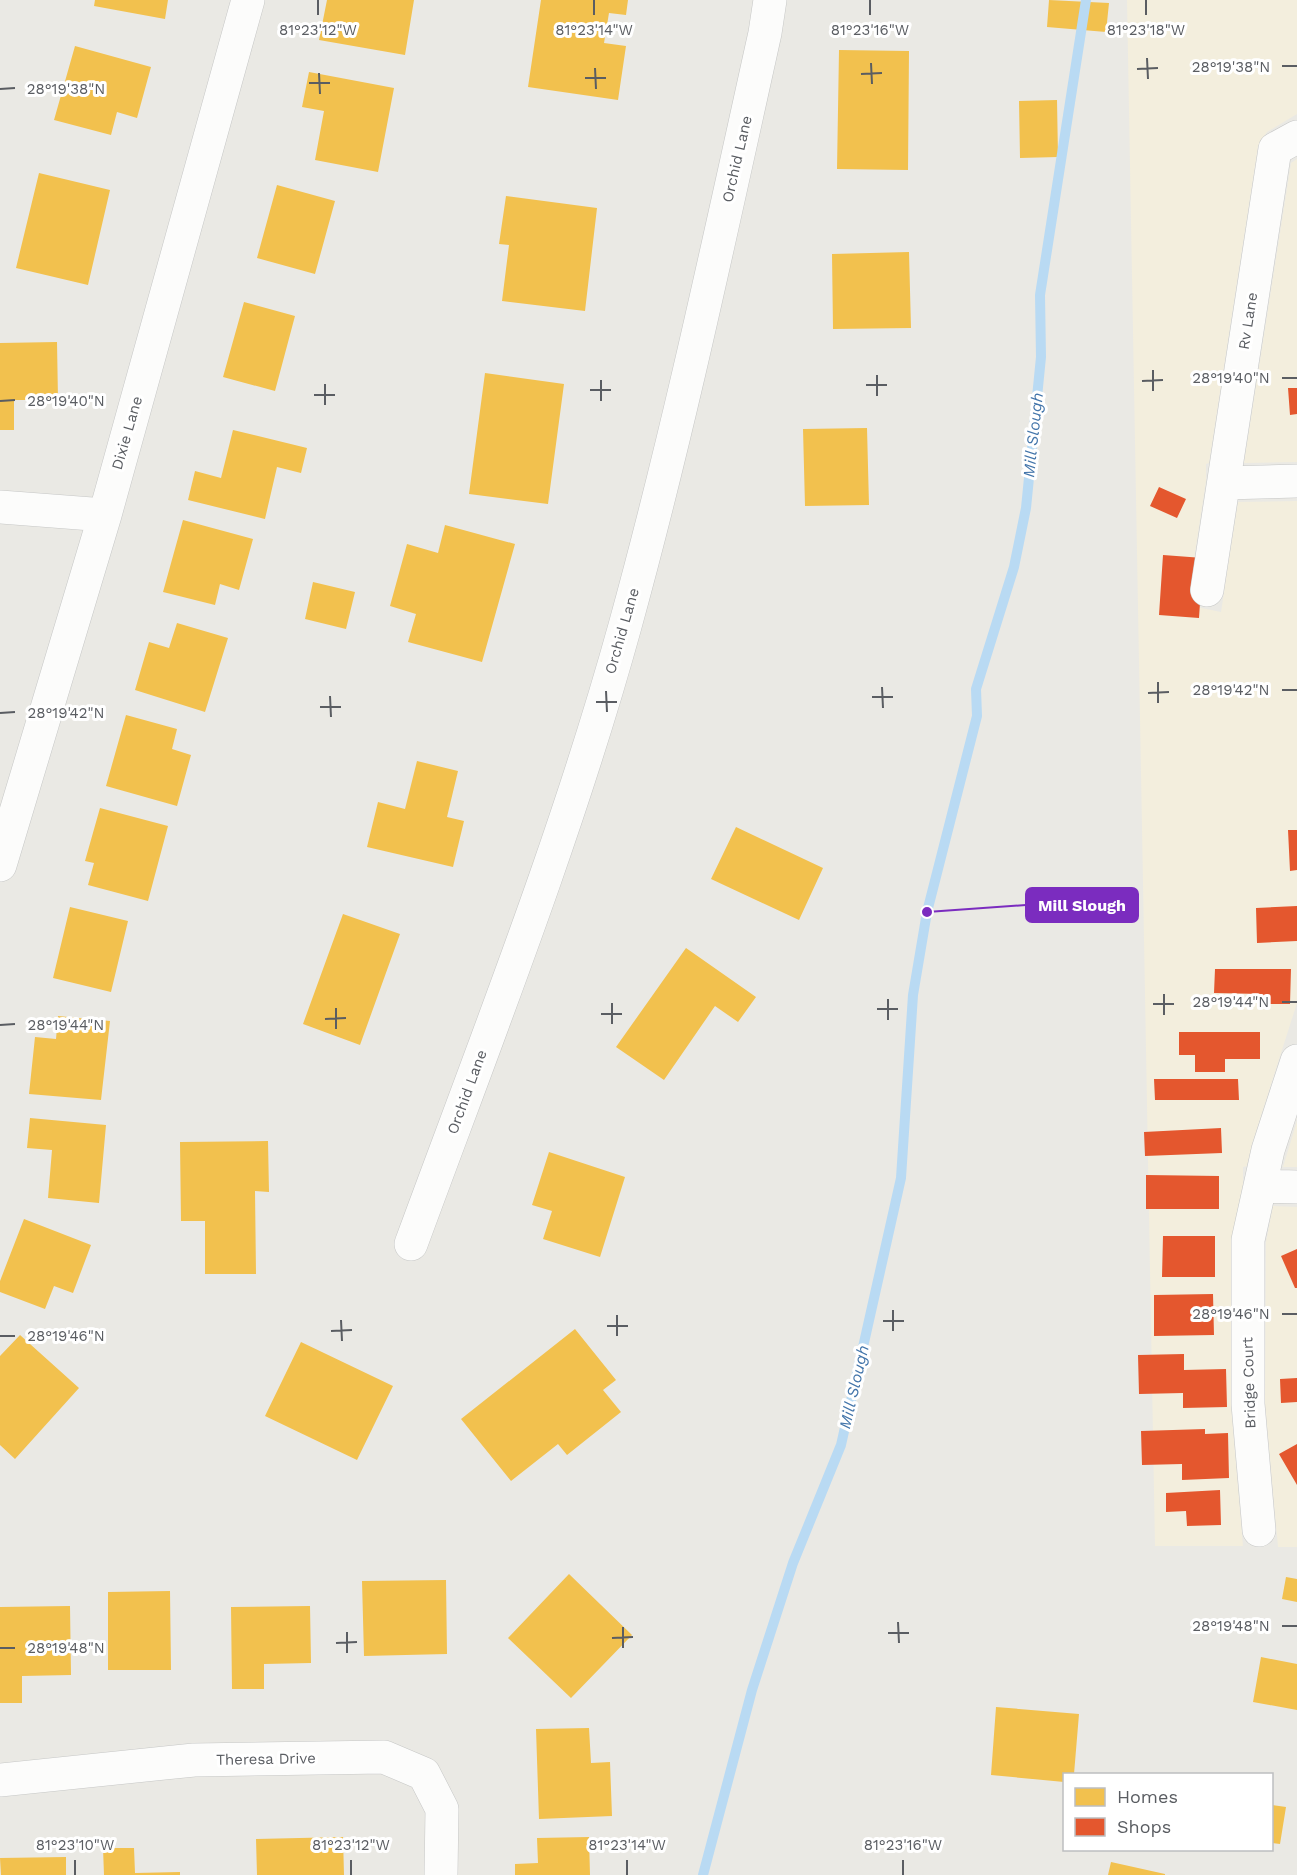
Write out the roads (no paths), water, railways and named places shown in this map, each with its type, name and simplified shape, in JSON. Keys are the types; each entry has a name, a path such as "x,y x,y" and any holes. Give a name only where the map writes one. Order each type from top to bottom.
{"street":[{"name":"Dixie Lane","path":"0,865 105,514 248,0"},
{"name":"Orchid Lane","path":"411,1244 555,851 624,628 680,416 765,33 770,0"},
{"name":"Rv Lane","path":"1207,590 1275,149 1297,137"},
{"path":"1224,483 1297,481"},
{"path":"0,507 105,514"},
{"name":"Bridge Court","path":"1259,1530 1248,1404 1248,1240 1268,1150 1297,1061"},
{"path":"1260,1186 1297,1187"},
{"name":"Theresa Drive","path":"0,1780 194,1760 384,1757 424,1774 442,1809 441,1875"}],"waterway":[{"name":"Mill Slough","path":"703,1875 752,1690 793,1563 841,1445 901,1178 913,995 927,912 977,716 976,689 1014,567 1026,508 1041,357 1040,295 1086,0"}],"place":[{"name":"Mill Slough","path":"927,912"}]}
